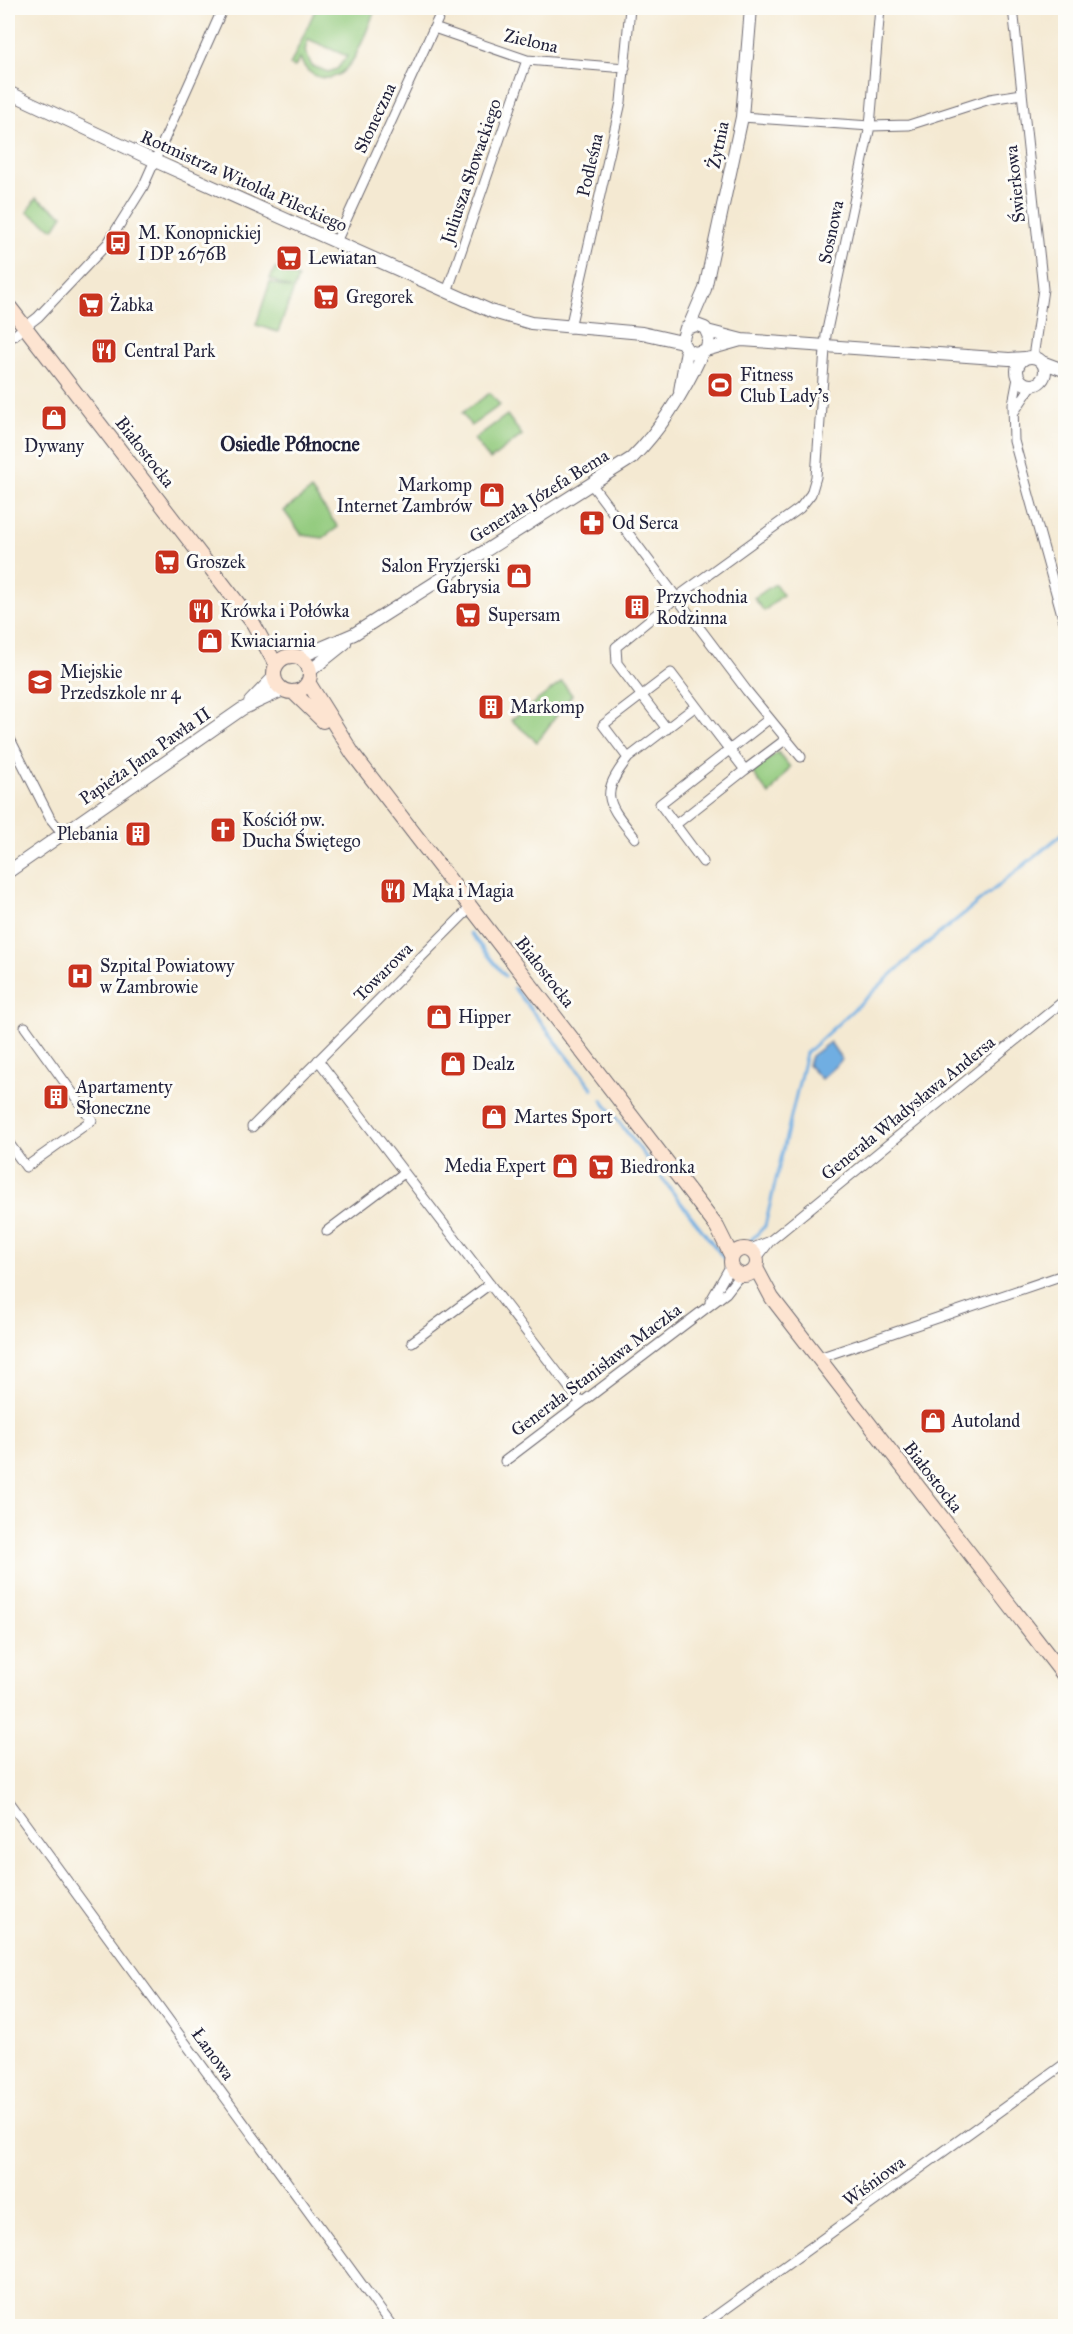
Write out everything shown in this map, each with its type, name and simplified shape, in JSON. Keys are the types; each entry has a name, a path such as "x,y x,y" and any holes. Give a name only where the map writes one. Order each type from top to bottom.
{"main road":[{"name":"Białostocka","path":"8,304 253,622 295,657 309,677 342,739 1065,1678"},
{"name":"Białostocka","path":"253,622 275,671 288,691 342,739"},
{"path":"275,671 295,657"},
{"path":"288,691 309,677"}],"street":[{"path":"8,340 26,327 108,243 143,187 223,8"},
{"name":"Słoneczna","path":"336,242 443,8"},
{"name":"Podleśna","path":"570,328 621,102 630,8"},
{"name":"Żytnia","path":"688,327 705,288 742,117 751,8"},
{"name":"Sosnowa","path":"642,696 617,663 616,647 676,598 800,508 811,494 816,477 825,345 870,126 880,8"},
{"name":"Świerkowa","path":"1013,8 1043,289 1033,359"},
{"name":"Zielona","path":"434,28 527,60 625,68"},
{"name":"Juliusza Słowackiego","path":"447,292 527,60"},
{"name":"Rotmistrza Witolda Pileckiego","path":"8,92 155,161 447,292 521,321 570,328 642,333 688,327"},
{"path":"742,117 870,126 909,125 990,99 1022,94"},
{"name":"Żytnia","path":"705,288 706,330"},
{"path":"680,393 688,327 697,325 706,330 742,340 1033,359 1065,371"},
{"path":"705,349 710,337 706,330"},
{"name":"Rotmistrza Witolda Pileckiego","path":"642,333 684,346"},
{"path":"684,346 695,353 742,340"},
{"name":"Generała Józefa Bema","path":"295,657 354,634 632,458 651,440 665,421 680,393 691,379 705,349"},
{"path":"976,355 1017,375 1025,384 1065,378"},
{"path":"1033,359 1018,364 1014,441 1065,629"},
{"path":"1014,412 1045,371 1033,359"},
{"path":"592,485 785,740 801,757"},
{"name":"Generała Józefa Bema","path":"309,677 354,634"},
{"name":"Papieża Jana Pawła II","path":"8,872 64,836 242,709 275,671"},
{"path":"628,758 603,725 671,673 745,770"},
{"name":"Papieża Jana Pawła II","path":"242,709 288,691"},
{"path":"642,696 667,729"},
{"path":"635,838 614,810 608,795 614,776 628,758 696,706"},
{"path":"703,862 660,804 769,719"},
{"path":"8,735 50,818 64,836"},
{"path":"675,825 785,740"},
{"name":"Towarowa","path":"252,1126 471,907"},
{"name":"Generała Władysława Andersa","path":"744,1262 1065,999"},
{"path":"8,1142 26,1167 92,1120 25,1027"},
{"path":"318,1060 581,1402"},
{"path":"327,1231 404,1173"},
{"name":"Generała Stanisława Maczka","path":"505,1461 726,1293 744,1262"},
{"path":"819,1358 1065,1274"},
{"path":"412,1342 490,1284"},
{"name":"Łanowa","path":"8,1800 392,2326"},
{"name":"Wiśniowa","path":"702,2326 1065,2063"}],"green space":[{"path":"316,8 376,8 356,54 341,73 331,78 315,76 307,70 300,58 295,67 290,65","holes":["308,39 347,56 337,69 328,72 312,66 305,51"]},
{"path":"36,198 63,215 54,229 27,212"},
{"path":"275,268 298,278 278,332 256,325 270,282 291,289 270,279"},
{"path":"490,393 500,405 471,426 462,413"},
{"path":"507,415 522,435 490,460 474,439"},
{"path":"311,490 338,527 323,538 302,535 284,511"},
{"path":"775,584 783,595 764,611 754,598"},
{"path":"562,682 572,695 537,742 511,720"},
{"path":"778,752 790,767 769,795 752,772"}],"water":[{"path":"830,1042 842,1060 821,1079 808,1065 811,1056"}],"waterway":[{"path":"750,1241 765,1226 806,1053 914,954 1066,831"},
{"path":"470,933 505,976"},
{"path":"514,988 593,1089"},
{"path":"602,1100 652,1165"},
{"path":"661,1177 726,1261"}],"place":[{"name":"M. Konopnickiej I DP 2676B","path":"118,243"},
{"name":"Lewiatan","path":"289,258"},
{"name":"Gregorek","path":"326,297"},
{"name":"Żabka","path":"91,305"},
{"name":"Central Park","path":"104,351"},
{"name":"Fitness Club Lady's","path":"720,385"},
{"name":"Dywany","path":"54,418"},
{"name":"Markomp Internet Zambrów","path":"492,495"},
{"name":"Od Serca","path":"592,523"},
{"name":"Groszek","path":"167,562"},
{"name":"Salon Fryzjerski Gabrysia","path":"519,576"},
{"name":"Przychodnia Rodzinna","path":"637,607"},
{"name":"Krówka i Połówka","path":"201,611"},
{"name":"Supersam","path":"468,615"},
{"name":"Kwiaciarnia","path":"210,641"},
{"name":"Miejskie Przedszkole nr 4","path":"40,682"},
{"name":"Markomp","path":"491,707"},
{"name":"Kościół pw. Ducha Świętego","path":"223,830"},
{"name":"Plebania","path":"138,834"},
{"name":"Mąka i Magia","path":"393,891"},
{"name":"Szpital Powiatowy w Zambrowie","path":"80,976"},
{"name":"Hipper","path":"439,1017"},
{"name":"Dealz","path":"453,1064"},
{"name":"Apartamenty Słoneczne","path":"56,1097"},
{"name":"Martes Sport","path":"494,1117"},
{"name":"Media Expert","path":"565,1166"},
{"name":"Biedronka","path":"601,1167"},
{"name":"Autoland","path":"933,1421"}],"district":[{"name":"Osiedle Północne","path":"290,444"}]}
